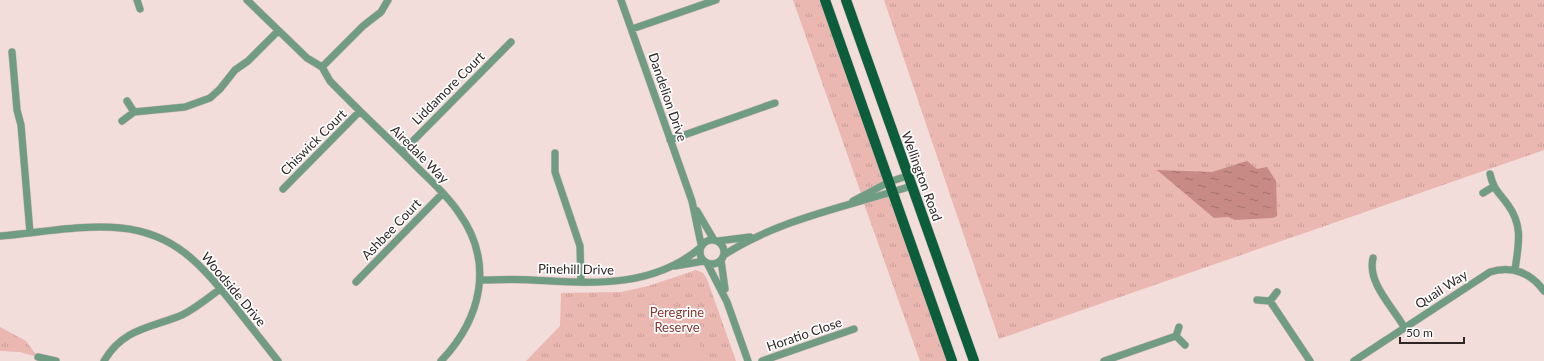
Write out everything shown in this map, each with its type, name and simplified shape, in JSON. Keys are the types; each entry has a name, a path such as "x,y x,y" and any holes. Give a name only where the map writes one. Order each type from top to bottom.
{"main road":[{"path":"825,0 952,361"},
{"name":"Wellington Road","path":"846,0 907,176 974,361"}],"street":[{"path":"137,0 140,9"},
{"name":"Airedale Way","path":"247,0 310,62 322,67 330,81 443,193 459,211 472,237 478,256 480,280 476,305 469,324 459,342 442,361"},
{"path":"322,67 363,26 378,15 388,0"},
{"name":"Dandelion Drive","path":"621,0 692,201 701,246"},
{"path":"632,29 716,0"},
{"path":"122,121 134,112 185,108 204,101 220,89 231,73 248,61 278,31"},
{"name":"Liddamore Court","path":"402,152 511,42"},
{"path":"12,52 17,110 21,125 30,233"},
{"path":"127,101 134,112"},
{"path":"670,140 775,102"},
{"name":"Chiswick Court","path":"283,189 360,111"},
{"path":"555,153 555,172 580,246 581,282"},
{"path":"1490,174 1493,187 1509,206 1518,227 1520,243 1515,270"},
{"path":"844,206 889,182 907,176"},
{"path":"706,262 716,264 722,257 760,235 844,206 911,186"},
{"path":"1483,193 1493,187"},
{"name":"Ashbee Court","path":"356,282 443,193"},
{"name":"Dandelion Drive","path":"692,201 716,240"},
{"name":"Woodside Drive","path":"0,236 110,227 143,232 170,243 201,266 278,361"},
{"path":"748,361 727,302 706,262 701,257 701,246 708,240 760,235"},
{"path":"716,240 722,246 722,276 727,302"},
{"name":"Pinehill Drive","path":"670,267 691,255 701,246"},
{"path":"1373,258 1371,267 1374,280 1404,327"},
{"name":"Pinehill Drive","path":"480,280 581,282 622,281 670,267 706,262"},
{"name":"Quail Way","path":"1354,361 1484,275 1495,270 1515,270 1532,278 1544,291"},
{"path":"104,361 113,348 127,335 189,311 220,289"},
{"path":"1270,301 1277,292"},
{"path":"1257,300 1270,301"},
{"path":"1270,301 1310,361"},
{"path":"1176,336 1179,327"},
{"name":"Horatio Close","path":"762,361 854,329"},
{"path":"1176,336 1185,345"},
{"path":"1104,361 1176,336"},
{"path":"38,357 56,361"}],"green space":[{"path":"793,0 825,0 889,182 863,199"},
{"path":"884,0 1544,0 1544,150 999,339"},
{"path":"893,192 952,361 920,361 863,201"},
{"name":"Peregrine Reserve","path":"696,270 703,273 707,279 736,361 526,361 560,326 561,293 621,292 648,286"},
{"path":"0,327 26,341 38,357 20,352 0,351"},
{"path":"696,341 713,360 675,361"}],"water":[{"path":"1247,161 1257,169 1267,167 1276,181 1277,216 1273,218 1235,220 1228,217 1214,218 1157,170 1212,172"}]}
